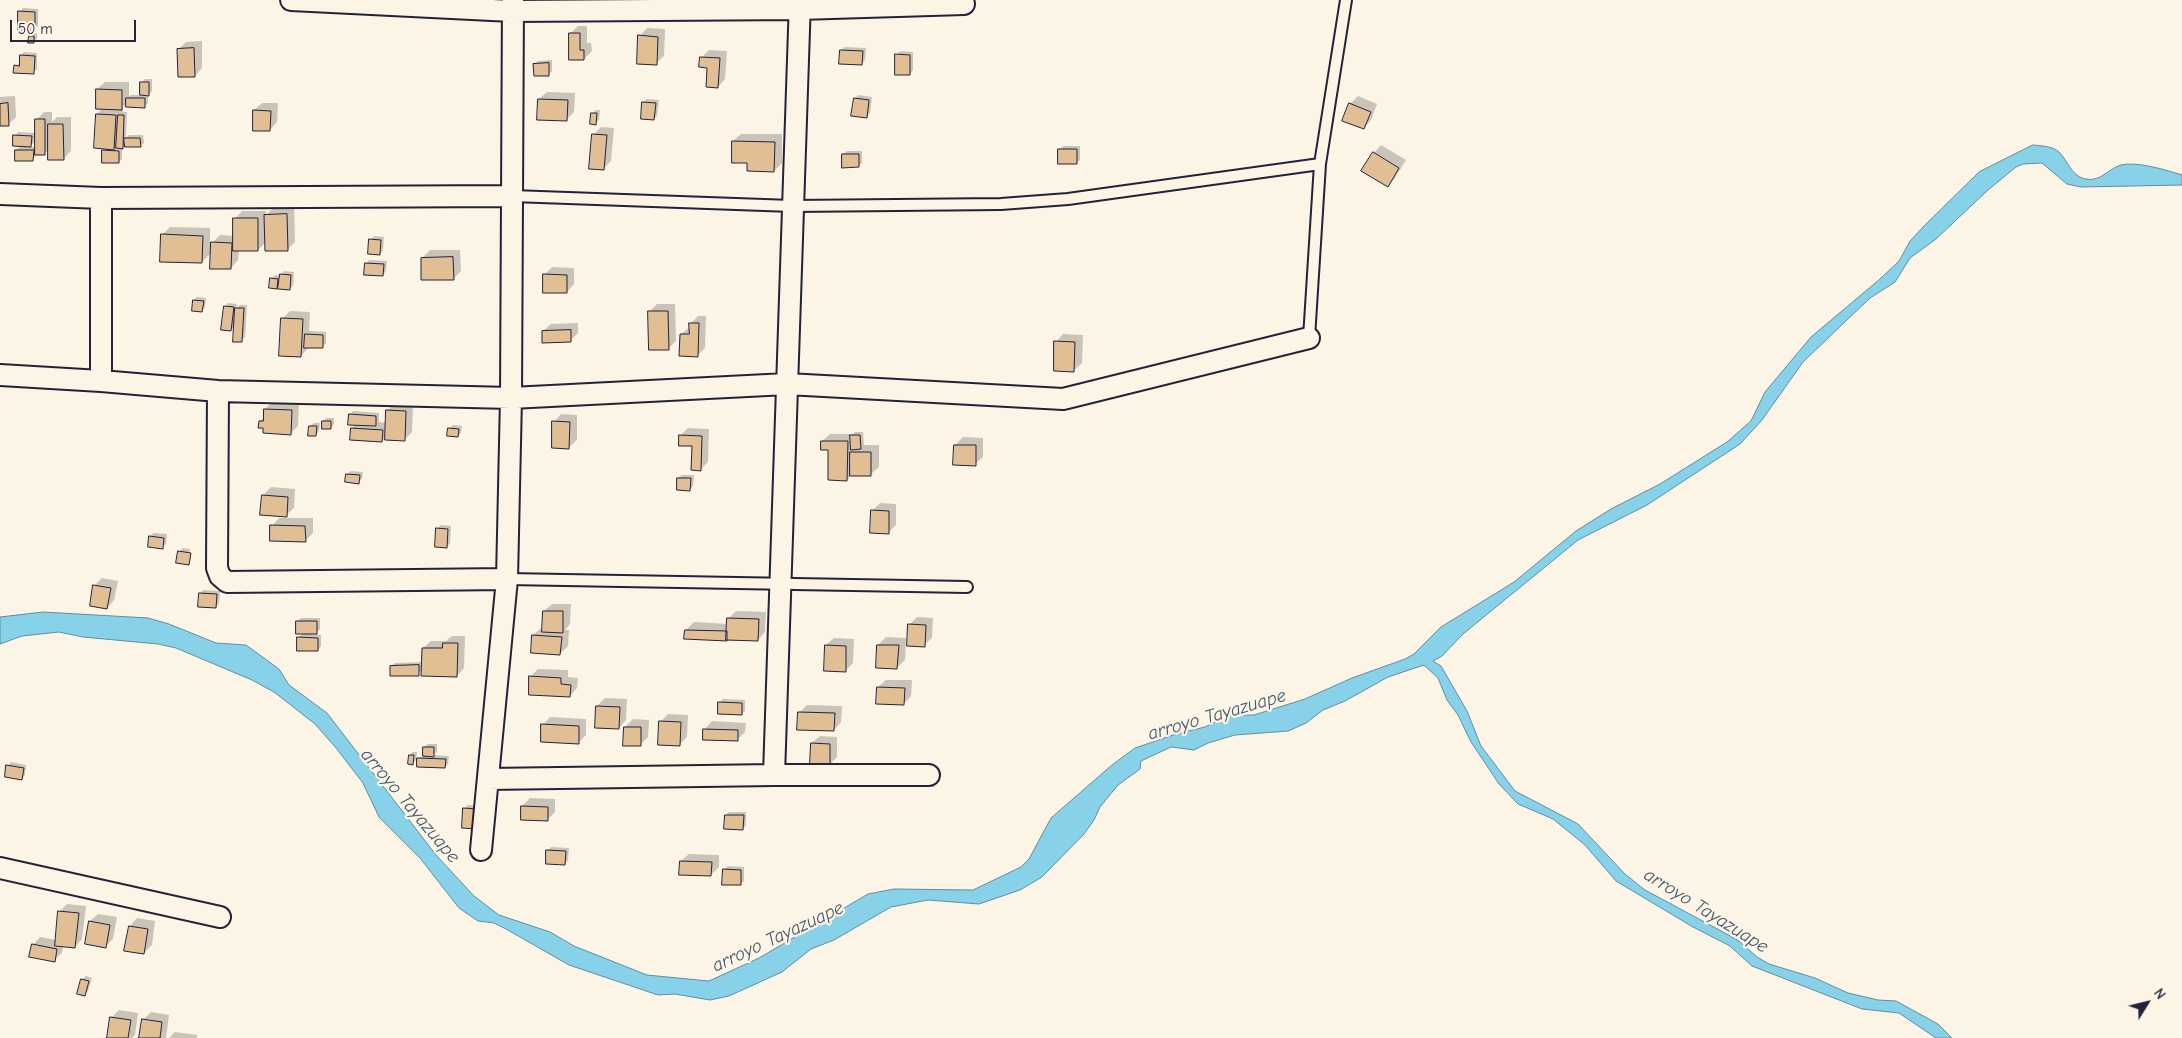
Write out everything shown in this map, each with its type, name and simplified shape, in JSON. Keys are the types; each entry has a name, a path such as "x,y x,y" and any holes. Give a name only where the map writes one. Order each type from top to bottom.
{"street":[{"path":"291,0 513,5 964,4"},
{"path":"481,850 507,579 511,398 513,5"},
{"path":"774,775 800,5"},
{"path":"0,194 101,198 512,196"},
{"path":"100,381 101,198"},
{"path":"0,376 100,381 218,391 511,398 786,384 1062,399 1309,338"},
{"path":"218,391 217,568 227,582 507,579"},
{"path":"488,779 929,775"},
{"path":"0,868 220,917"}],"lane":[{"path":"1309,338 1320,164 1346,0"},
{"path":"512,196 792,206 1001,204 1068,199 1320,164"},
{"path":"507,579 967,587"}],"water":[{"path":"2033,145 2047,147 2059,152 2069,167 2082,178 2099,178 2121,165 2135,164 2182,175 2182,185 2081,187 2067,184 2042,163 2023,164 2016,167 1988,190 1936,239 1910,258 1895,282 1870,298 1803,362 1762,420 1740,444 1647,505 1578,540 1463,634 1442,656 1433,661 1441,666 1467,711 1481,746 1515,791 1578,824 1625,874 1645,890 1739,941 1757,957 1769,964 1815,978 1848,993 1878,1000 1896,1001 1938,1024 1952,1038 1936,1038 1899,1013 1862,1009 1752,966 1730,946 1693,927 1616,881 1585,845 1553,819 1518,804 1499,784 1471,742 1458,715 1447,700 1438,678 1424,665 1388,677 1345,701 1323,710 1306,723 1288,731 1235,735 1208,743 1194,750 1171,747 1141,761 1140,769 1118,785 1100,807 1084,834 1042,877 1020,890 979,904 928,900 891,907 834,940 811,949 782,972 729,996 710,1000 675,994 658,995 569,965 506,929 494,923 478,921 459,908 420,858 379,817 363,783 315,724 274,692 252,680 176,648 158,644 83,637 59,632 22,636 0,644 0,617 43,612 148,618 169,624 216,643 246,645 279,669 289,685 327,713 436,855 474,896 499,915 550,932 574,946 647,975 709,981 759,958 868,894 894,889 973,890 1021,867 1029,859 1051,818 1112,765 1135,748 1176,734 1205,727 1230,715 1254,715 1305,699 1414,654 1441,627 1514,582 1576,531 1611,509 1660,484 1727,442 1751,421 1765,392 1811,337 1899,261 1910,241 1979,172"}],"building":[{"path":"18,11 35,12 35,31 18,30"},
{"path":"569,33 580,33 580,50 584,50 584,60 569,60"},
{"path":"638,35 658,37 657,65 637,64"},
{"path":"29,36 34,36 34,43 28,43"},
{"path":"194,48 195,77 178,77 177,49"},
{"path":"840,50 863,51 862,65 839,64"},
{"path":"895,54 910,55 910,75 895,75"},
{"path":"20,55 35,56 34,74 13,73 14,65 19,66"},
{"path":"700,57 720,58 718,88 706,87 707,68 699,67"},
{"path":"549,63 549,76 534,76 533,64"},
{"path":"140,82 149,82 149,96 140,95"},
{"path":"96,89 122,90 122,110 96,109"},
{"path":"126,98 145,98 145,108 126,107"},
{"path":"854,98 869,100 867,118 851,116"},
{"path":"538,99 568,100 567,121 537,120"},
{"path":"642,102 656,103 654,120 641,119"},
{"path":"8,103 9,126 0,126 0,104"},
{"path":"1349,103 1371,112 1364,129 1342,121"},
{"path":"253,110 271,111 270,131 253,131"},
{"path":"591,113 597,113 596,125 590,124"},
{"path":"96,114 116,115 114,150 94,148"},
{"path":"118,115 124,115 123,149 116,148"},
{"path":"35,119 45,119 45,155 35,155"},
{"path":"48,124 63,124 64,160 48,160"},
{"path":"592,134 607,135 604,170 589,169"},
{"path":"13,135 32,136 31,147 13,146"},
{"path":"124,138 140,138 141,147 125,147"},
{"path":"732,141 775,142 774,172 747,171 747,163 732,163"},
{"path":"1058,149 1077,149 1077,164 1058,164"},
{"path":"15,150 34,150 33,161 15,161"},
{"path":"102,150 119,151 119,163 102,163"},
{"path":"1373,152 1399,168 1388,187 1361,171"},
{"path":"842,154 859,154 859,167 842,168"},
{"path":"287,214 288,251 265,251 264,215"},
{"path":"233,218 258,218 258,251 233,251"},
{"path":"161,234 203,236 202,263 160,262"},
{"path":"369,239 381,240 380,255 368,254"},
{"path":"211,242 232,243 231,269 210,269"},
{"path":"453,257 454,280 421,280 421,258"},
{"path":"365,263 384,264 383,276 364,275"},
{"path":"280,274 291,275 290,290 278,289"},
{"path":"543,274 567,275 567,293 543,293"},
{"path":"270,278 278,279 277,289 269,288"},
{"path":"193,300 204,301 202,312 192,311"},
{"path":"224,306 234,307 231,331 221,330"},
{"path":"235,308 244,308 242,342 233,342"},
{"path":"648,311 668,311 669,350 649,350"},
{"path":"281,318 303,319 301,357 279,356"},
{"path":"689,323 699,323 698,357 679,356 680,334 689,334"},
{"path":"571,330 571,342 542,343 542,331"},
{"path":"305,334 323,335 323,348 304,348"},
{"path":"1054,341 1075,342 1074,372 1054,371"},
{"path":"264,409 292,410 291,435 263,433 263,428 258,428 259,421 263,421"},
{"path":"386,410 406,411 405,441 385,440"},
{"path":"349,414 376,416 376,426 348,425"},
{"path":"322,421 331,421 331,429 322,429"},
{"path":"552,421 570,422 569,449 552,448"},
{"path":"309,426 317,426 316,436 308,436"},
{"path":"351,428 383,430 382,442 350,440"},
{"path":"448,428 459,429 458,437 447,436"},
{"path":"679,435 702,436 701,471 691,470 692,446 679,446"},
{"path":"850,435 860,435 861,449 851,450"},
{"path":"821,441 848,441 847,481 828,480 828,450 821,450"},
{"path":"954,445 976,445 976,466 953,465"},
{"path":"850,452 871,452 871,476 850,476"},
{"path":"346,474 360,475 359,484 345,482"},
{"path":"677,478 691,478 690,491 677,490"},
{"path":"262,495 288,497 287,517 260,515"},
{"path":"871,510 889,511 889,534 870,533"},
{"path":"270,525 305,526 306,542 270,541"},
{"path":"436,528 448,529 447,548 435,547"},
{"path":"149,536 164,538 163,549 148,547"},
{"path":"178,551 191,553 189,565 176,563"},
{"path":"93,585 111,588 107,609 90,606"},
{"path":"199,593 217,594 216,608 198,607"},
{"path":"543,611 563,611 563,633 542,632"},
{"path":"727,618 759,619 758,641 726,640"},
{"path":"296,621 317,621 317,634 296,634"},
{"path":"908,624 926,625 925,647 907,646"},
{"path":"685,630 727,631 727,641 684,639"},
{"path":"532,635 562,637 560,655 531,653"},
{"path":"297,637 318,638 318,651 297,651"},
{"path":"443,643 458,643 457,677 421,676 422,648 442,648"},
{"path":"825,645 846,646 846,672 824,671"},
{"path":"877,645 899,645 897,669 876,668"},
{"path":"419,665 419,676 390,676 390,666"},
{"path":"529,676 561,678 561,684 571,685 570,697 529,695"},
{"path":"877,687 905,688 904,705 876,704"},
{"path":"718,702 742,703 742,715 718,714"},
{"path":"596,706 620,707 619,729 595,728"},
{"path":"798,712 835,713 834,731 797,730"},
{"path":"659,721 681,722 680,746 658,745"},
{"path":"541,724 579,726 579,744 541,742"},
{"path":"624,727 641,727 641,746 623,746"},
{"path":"703,729 738,730 738,741 703,740"},
{"path":"811,743 830,744 830,766 810,765"},
{"path":"423,747 434,747 434,757 423,756"},
{"path":"409,755 414,755 413,765 408,764"},
{"path":"417,758 446,759 445,768 417,767"},
{"path":"6,765 24,768 22,780 5,777"},
{"path":"521,806 548,807 548,821 521,820"},
{"path":"463,808 478,809 477,829 462,828"},
{"path":"725,815 744,815 743,830 724,829"},
{"path":"546,850 566,851 565,865 546,864"},
{"path":"680,861 712,862 711,876 679,875"},
{"path":"723,869 741,870 741,885 722,885"},
{"path":"58,911 79,913 75,948 55,946"},
{"path":"89,921 110,925 106,948 85,944"},
{"path":"129,926 148,929 144,954 124,951"},
{"path":"32,944 57,949 55,962 29,957"},
{"path":"81,979 89,981 85,996 77,994"},
{"path":"110,1017 131,1020 128,1038 107,1038"},
{"path":"142,1019 162,1022 160,1038 139,1038"}],"water label":[{"name":"arroyo Tayazuape","path":"1217,715"},
{"name":"arroyo Tayazuape","path":"410,806"},
{"name":"arroyo Tayazuape","path":"1706,911"},
{"name":"arroyo Tayazuape","path":"778,937"}]}
